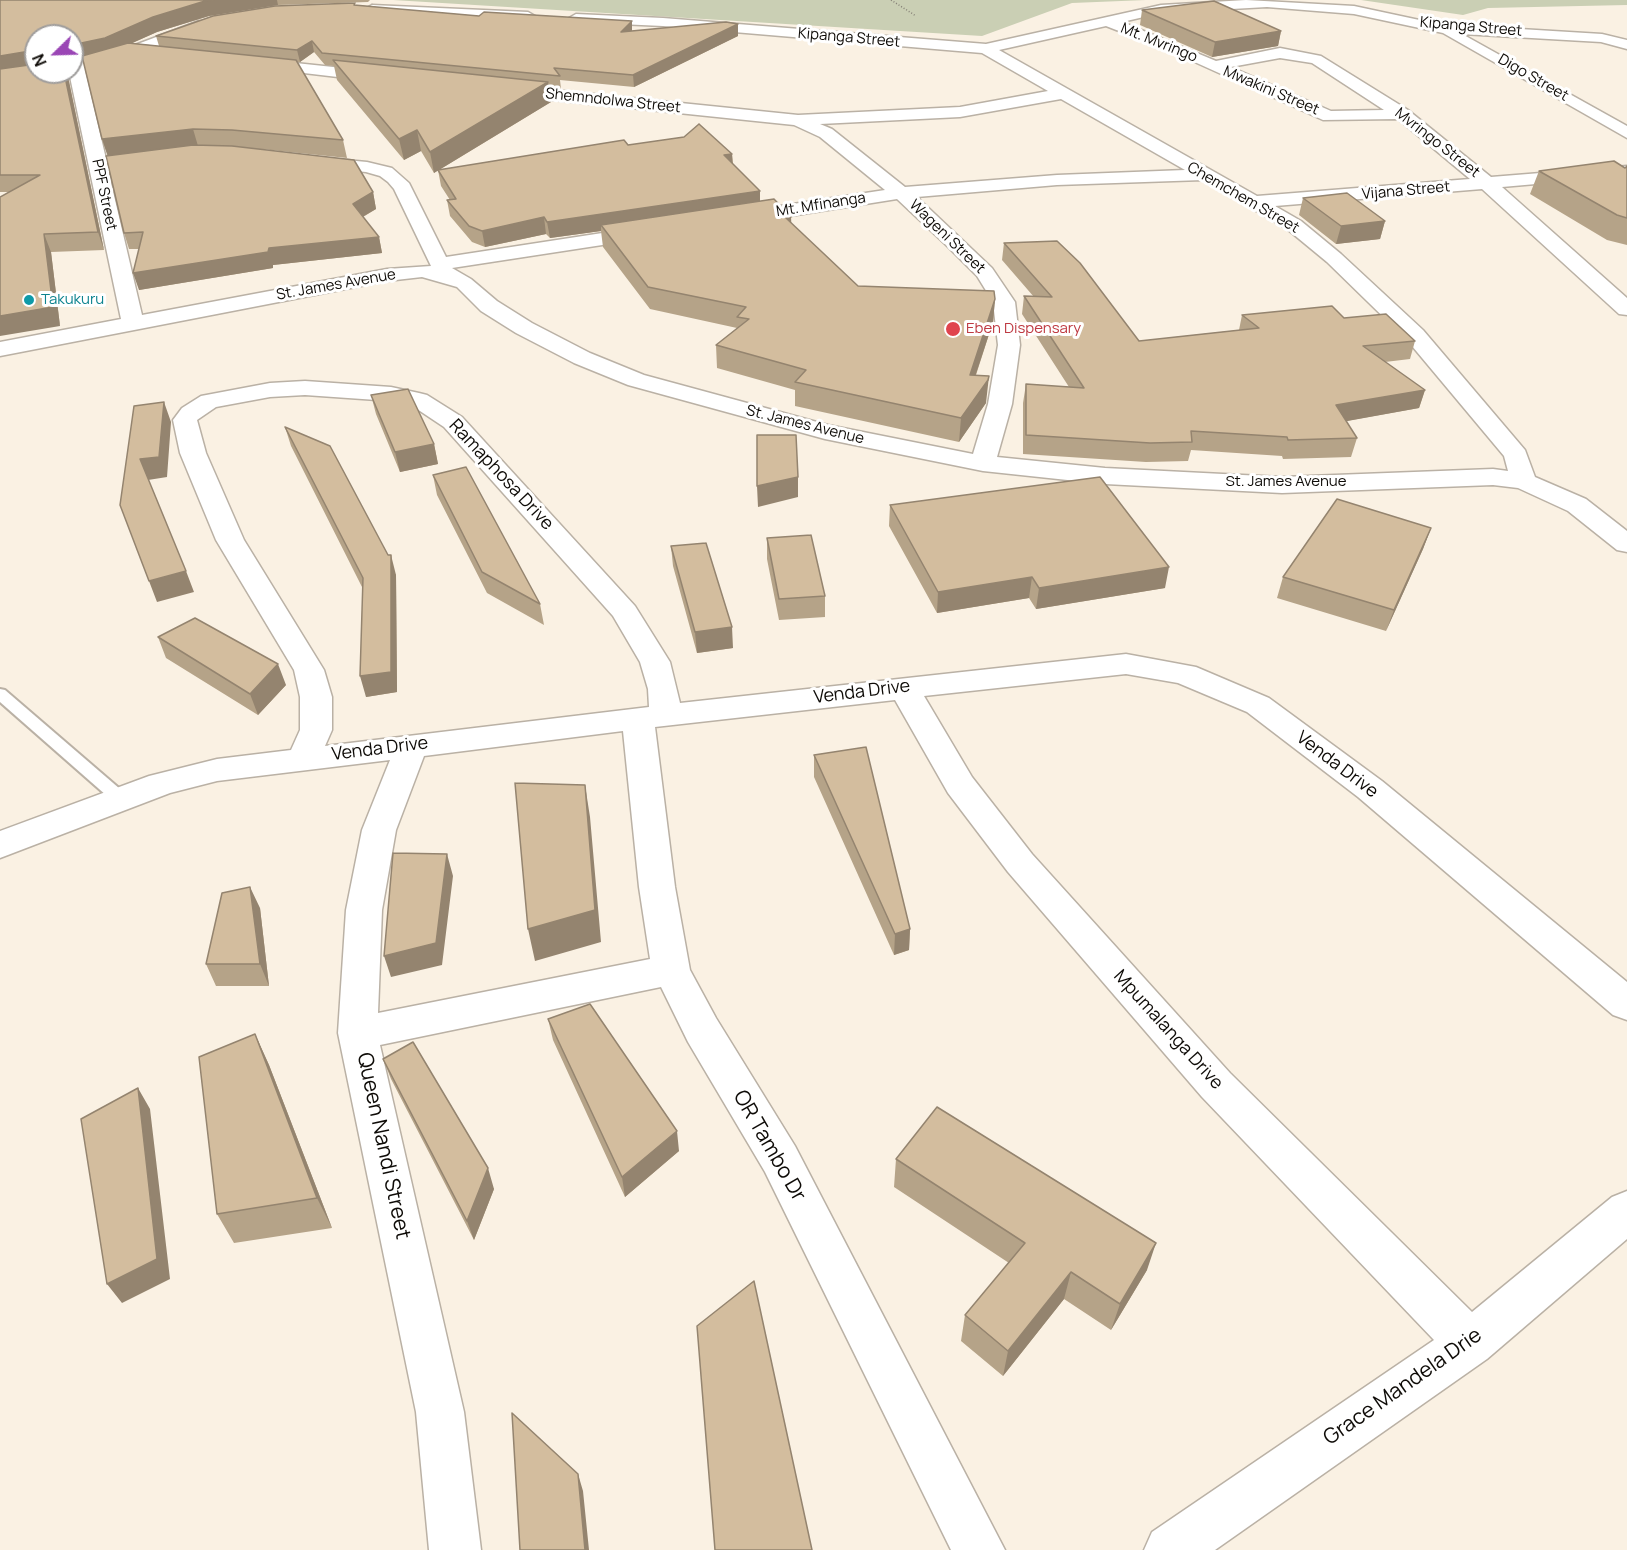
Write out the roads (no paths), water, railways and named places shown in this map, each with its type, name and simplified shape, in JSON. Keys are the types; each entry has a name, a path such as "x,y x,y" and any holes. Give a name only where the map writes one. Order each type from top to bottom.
{"street":[{"name":"Kipanga Street","path":"357,8 663,22 986,49 1161,9 1206,4 1267,3 1354,10 1438,28 1602,38 1627,45"},
{"path":"84,66 116,58 214,21"},
{"name":"Mt. Mvringo","path":"1106,21 1212,66"},
{"name":"Digo Street","path":"1438,28 1463,38 1627,133"},
{"name":"Chemchem Street","path":"986,49 1294,225 1334,258 1415,334 1516,455 1524,482"},
{"path":"130,51 166,55"},
{"name":"Mvringo Street","path":"1212,66 1261,55 1303,55 1316,59 1402,114 1488,184 1627,309"},
{"path":"236,62 401,79"},
{"name":"Mwakini Street","path":"1212,66 1329,116 1402,114"},
{"name":"PPF Street","path":"79,84 132,323"},
{"name":"Shemndolwa Street","path":"483,87 803,122 960,112 1065,93"},
{"name":"Wageni Street","path":"803,122 826,133 900,193 985,272 1004,302 1008,345 1000,404 983,463"},
{"path":"98,166 168,156"},
{"path":"296,160 367,167 386,172 402,187 443,270 664,229"},
{"name":"Vijana Street","path":"1256,202 1627,171"},
{"name":"Mt. Mfinanga","path":"723,220 900,193 1057,180 1204,175"},
{"name":"St. James Avenue","path":"0,349 387,275 443,270 464,283 489,306 524,328 582,358 636,380 825,432 983,463 1105,476 1282,485 1493,477 1524,482 1577,505 1627,544"},
{"name":"Ramaphosa Drive","path":"303,759 316,730 316,697 309,670 230,540 193,453 185,420 190,413 209,401 270,390 305,388 391,394 419,400 453,422 626,612 655,662 663,689 652,717"},
{"name":"Venda Drive","path":"0,845 162,784 217,770 903,687 1125,664 1185,674 1258,705 1370,789 1627,1005"},
{"name":"Mpumalanga Drive","path":"903,687 960,785 1020,863 1216,1085 1470,1343"},
{"name":"OR Tambo Dr","path":"652,717 657,886 671,970 702,1030 780,1159 979,1550"},
{"name":"Queen Nandi Street","path":"412,745 379,830 364,910 358,1033 440,1412 455,1550"},
{"path":"358,1033 671,970"},
{"name":"Grace Mandela Drie","path":"1170,1550 1470,1343 1627,1211"}],"lane":[{"path":"0,694 121,799"}],"place":[{"name":"Takukuru","path":"29,300"},
{"name":"Eben Dispensary","path":"953,329"}]}
